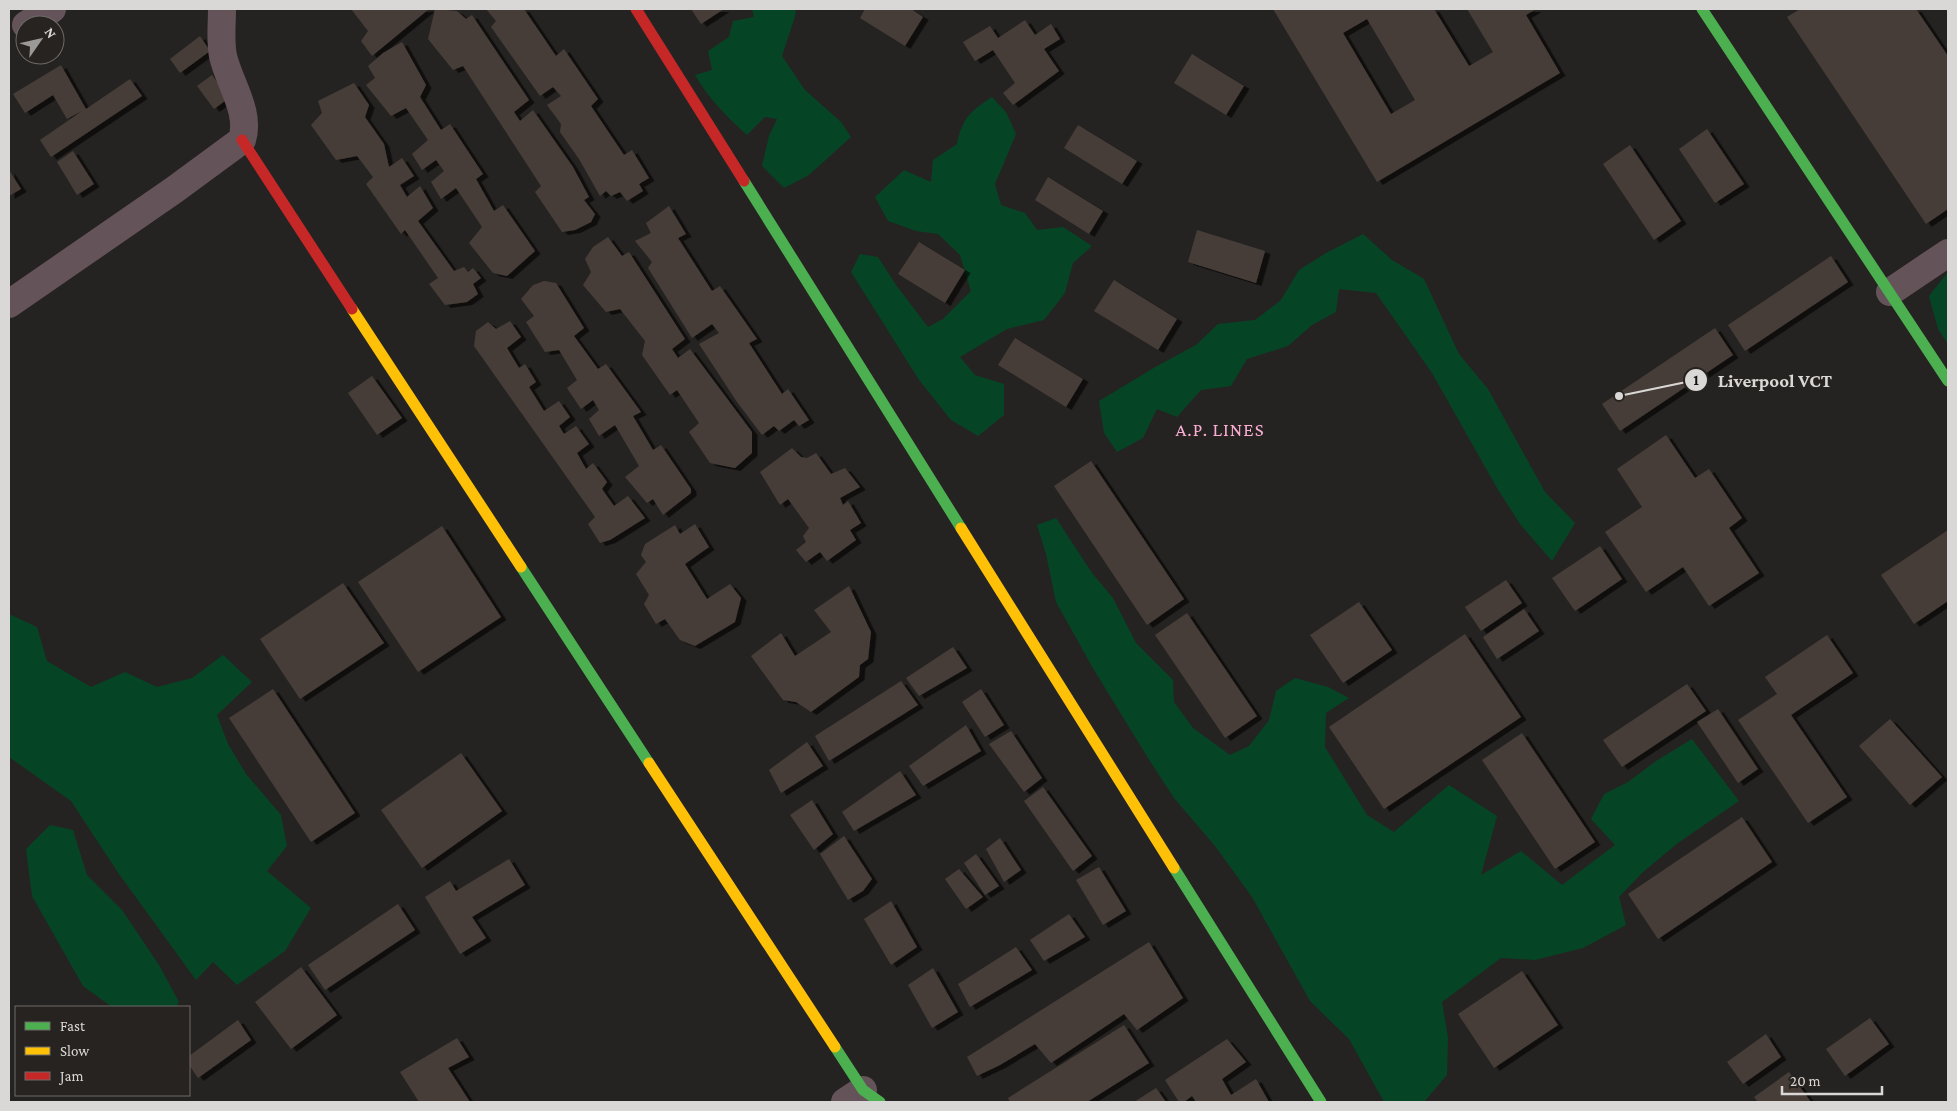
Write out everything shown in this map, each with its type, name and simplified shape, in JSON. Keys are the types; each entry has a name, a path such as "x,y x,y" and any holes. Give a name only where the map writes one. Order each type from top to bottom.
{"street":[{"path":"222,9 223,55 242,112 244,123 242,140 863,1098"},
{"path":"636,9 1321,1102"},
{"path":"1702,9 1948,381"},
{"path":"9,304 174,190 242,140"},
{"path":"1890,292 1948,253"}],"green space":[{"path":"752,9 795,9 796,13 782,56 805,90 841,122 851,137 809,175 784,188 762,166 769,136 777,119 765,117 747,135 706,92 695,75 712,70 708,51 729,37 733,21 754,17"},
{"path":"992,97 1006,112 1016,134 995,184 1001,205 1025,213 1037,230 1063,227 1092,246 1073,263 1065,293 1044,320 1007,329 960,357 975,375 1004,384 1004,415 978,436 951,420 919,380 851,272 860,254 878,257 896,285 928,327 943,319 971,291 960,255 938,234 916,231 888,221 875,197 904,170 931,182 933,160 957,144 968,116"},
{"path":"1363,234 1392,260 1424,279 1459,354 1488,389 1545,492 1575,523 1552,561 1520,524 1497,488 1432,373 1376,293 1339,289 1336,312 1312,325 1288,346 1247,359 1231,386 1201,390 1177,417 1157,409 1143,438 1117,452 1104,433 1099,401 1196,345 1218,324 1255,320 1281,300 1299,270 1326,253"},
{"path":"1948,272 1948,344 1938,329 1929,296"},
{"path":"1056,518 1092,573 1113,598 1136,643 1173,680 1174,702 1193,728 1230,755 1249,746 1269,720 1276,691 1295,678 1328,687 1349,698 1326,713 1325,747 1367,815 1394,832 1449,785 1497,816 1481,875 1521,851 1562,885 1615,845 1591,819 1604,794 1628,782 1656,761 1692,739 1739,801 1678,843 1643,872 1619,897 1626,925 1583,948 1535,960 1501,958 1442,1002 1448,1037 1447,1075 1424,1102 1384,1102 1349,1039 1310,1001 1252,897 1215,846 1174,798 1094,670 1056,602 1046,554 1037,525"},
{"path":"9,614 37,627 47,661 91,687 125,672 157,687 192,678 223,655 252,682 217,715 228,744 246,774 281,815 287,846 267,871 311,908 285,951 237,985 213,962 196,980 119,874 71,801 9,757"},
{"path":"50,825 73,830 87,875 122,910 159,965 179,1002 177,1006 111,1006 83,986 32,896 26,849"}],"building":[{"path":"351,9 429,9 372,56 361,41 368,31"},
{"path":"435,9 457,11 466,19 472,15 529,100 514,112 520,121 533,110 573,167 589,197 584,200 595,214 591,222 575,230 562,232 535,192 541,186 463,66 453,70 428,39"},
{"path":"486,9 524,9 556,56 564,49 598,99 591,106 624,155 632,150 649,178 639,184 643,191 627,201 620,192 611,196 606,191 600,196 579,159 560,132 561,124 547,105 561,96 553,87 540,96 491,27 496,21"},
{"path":"691,9 724,9 701,24"},
{"path":"865,9 911,9 923,17 905,46 860,18"},
{"path":"1273,9 1434,9 1469,66 1493,52 1467,9 1536,9 1526,15 1560,73 1377,182","holes":["1367,19 1415,100 1391,114 1343,33"]},
{"path":"1800,9 1916,9 1948,56 1948,209 1926,224 1787,17"},
{"path":"1025,20 1035,35 1051,24 1060,39 1044,49 1059,71 1013,105 1003,93 1015,83 993,50 975,61 963,42 990,26 998,38"},
{"path":"200,36 210,51 180,73 170,59"},
{"path":"402,42 426,85 420,97 441,130 450,124 483,174 476,179 494,211 503,205 535,251 507,276 493,273 469,243 482,227 456,188 441,199 431,182 444,171 436,160 422,170 412,154 428,140 406,108 391,116 366,85 375,78 368,66 383,53"},
{"path":"1192,54 1244,86 1226,115 1174,83"},
{"path":"61,65 86,109 130,79 142,96 51,157 40,140 82,111 67,119 53,95 25,113 13,94"},
{"path":"212,75 229,98 214,109 197,86"},
{"path":"354,83 369,105 365,117 384,144 389,167 402,158 414,176 400,185 407,197 420,186 433,208 418,221 454,271 464,267 468,272 473,268 481,278 473,284 478,294 467,302 445,305 429,284 438,278 405,230 401,234 366,184 373,177 357,156 336,160 311,125 322,113 318,101"},
{"path":"1078,125 1137,161 1122,184 1064,148"},
{"path":"1707,129 1744,184 1715,203 1679,149"},
{"path":"1630,145 1681,221 1654,240 1603,164"},
{"path":"73,151 94,184 77,195 57,162"},
{"path":"9,170 21,189 9,196"},
{"path":"1048,177 1103,211 1089,234 1035,200"},
{"path":"669,206 686,234 678,238 712,291 720,286 757,339 749,343 782,394 788,389 809,420 799,426 794,420 779,431 774,426 762,435 737,402 699,344 719,333 712,324 692,338 648,268 652,262 635,241 651,233 646,223"},
{"path":"1197,230 1265,251 1256,283 1188,262"},
{"path":"608,237 622,256 629,252 685,339 672,349 678,358 690,349 752,432 752,453 735,468 710,463 689,432 699,423 677,390 670,395 642,355 645,341 620,309 606,312 583,285 591,272 585,259 593,247"},
{"path":"919,242 965,270 945,303 898,274"},
{"path":"1831,256 1848,282 1745,351 1728,325"},
{"path":"1114,280 1177,319 1158,350 1094,311"},
{"path":"544,281 556,283 584,328 574,336 598,369 606,364 641,412 633,416 653,450 661,445 691,489 691,493 663,515 653,499 647,503 625,477 639,466 615,425 599,436 589,419 599,410 593,400 581,409 567,388 577,380 559,350 545,352 526,322 534,316 521,299 533,285"},
{"path":"510,321 521,337 507,348 519,368 525,364 536,382 529,387 544,411 559,401 570,417 559,426 564,434 576,426 589,444 577,453 586,469 593,463 607,482 602,489 614,506 628,496 645,518 610,540 600,543 588,524 595,517 474,346 476,331 488,322 496,329"},
{"path":"1715,328 1733,355 1620,431 1602,404"},
{"path":"1015,338 1083,379 1066,407 998,365"},
{"path":"372,376 402,418 377,435 348,393"},
{"path":"1666,435 1695,478 1709,469 1742,518 1729,528 1759,573 1709,606 1683,567 1646,592 1605,532 1642,507 1617,469"},
{"path":"792,448 801,457 807,458 816,453 831,474 845,468 860,487 840,498 843,505 848,501 861,523 850,530 856,540 827,561 820,552 806,562 796,550 806,542 803,536 809,528 788,499 780,505 760,472"},
{"path":"1091,461 1184,599 1147,625 1054,486"},
{"path":"695,524 709,547 685,564 707,599 730,584 741,598 735,622 695,646 680,640 665,619 656,624 644,604 649,595 636,574 646,562 641,555 645,544 675,525 680,534"},
{"path":"442,526 501,617 418,672 358,582"},
{"path":"1948,530 1948,601 1914,624 1881,575"},
{"path":"1600,546 1622,579 1575,611 1552,578"},
{"path":"1506,580 1522,603 1481,631 1465,607"},
{"path":"343,583 384,643 300,699 260,639"},
{"path":"849,586 871,632 868,659 860,665 859,677 811,712 796,702 783,700 751,656 781,633 795,656 831,632 814,610"},
{"path":"1359,602 1392,650 1343,683 1310,635"},
{"path":"1524,609 1539,631 1497,659 1483,637"},
{"path":"1187,613 1257,716 1225,738 1155,635"},
{"path":"1465,634 1521,717 1384,809 1329,727"},
{"path":"1827,635 1853,673 1791,715 1847,797 1808,823 1738,720 1777,694 1765,677"},
{"path":"953,647 967,668 919,696 906,678"},
{"path":"901,681 918,705 829,761 815,736"},
{"path":"1687,684 1706,711 1622,767 1603,740"},
{"path":"273,689 355,813 311,842 229,718"},
{"path":"981,689 1004,725 985,737 962,702"},
{"path":"1718,709 1758,769 1738,783 1697,722"},
{"path":"1890,719 1942,777 1910,805 1859,746"},
{"path":"966,725 981,751 923,786 909,766"},
{"path":"1011,731 1042,778 1024,792 989,744"},
{"path":"1522,733 1595,842 1555,869 1482,760"},
{"path":"807,742 823,766 781,793 769,770"},
{"path":"461,753 502,811 422,868 381,810"},
{"path":"900,771 916,795 854,831 842,812"},
{"path":"1043,787 1092,856 1073,871 1024,801"},
{"path":"812,800 833,834 814,850 790,815"},
{"path":"1742,817 1772,862 1658,939 1628,894"},
{"path":"844,836 872,879 863,891 848,900 820,854"},
{"path":"1000,838 1021,870 1004,882 986,849"},
{"path":"976,854 999,886 985,895 964,863"},
{"path":"509,859 525,885 472,917 486,938 460,954 425,897 450,881 456,891"},
{"path":"1099,867 1126,911 1103,925 1076,880"},
{"path":"959,869 983,897 966,909 945,879"},
{"path":"891,901 917,947 891,965 864,919"},
{"path":"398,904 415,930 325,990 308,965"},
{"path":"1069,914 1085,937 1044,961 1030,940"},
{"path":"1149,942 1183,998 1137,1030 1124,1014 1051,1063 1035,1044 977,1076 967,1057"},
{"path":"1016,947 1032,970 970,1007 958,984"},
{"path":"301,967 337,1015 291,1049 255,1002"},
{"path":"933,968 958,1012 932,1028 908,985"},
{"path":"1522,971 1558,1025 1494,1068 1458,1014"},
{"path":"1870,1018 1889,1044 1845,1076 1826,1049"},
{"path":"238,1020 251,1040 198,1078 190,1066 190,1055"},
{"path":"1124,1025 1149,1063 1087,1102 1010,1102 1008,1098"},
{"path":"1766,1034 1781,1057 1743,1084 1727,1062"},
{"path":"457,1038 469,1057 448,1068 470,1102 419,1102 400,1072"},
{"path":"1227,1039 1246,1062 1222,1079 1231,1095 1256,1079 1269,1102 1196,1102 1192,1096 1184,1102 1179,1102 1165,1080"},
{"path":"1789,1072 1811,1102 1758,1102 1754,1097"},
{"path":"1156,1088 1166,1102 1134,1102"}],"traffic: fast":[{"path":"1702,9 1948,381"},
{"path":"744,181 961,528"},
{"path":"521,567 649,763"},
{"path":"1174,868 1321,1102"},
{"path":"835,1047 863,1090 880,1102"}],"traffic: slow":[{"path":"352,309 521,567"},
{"path":"961,528 1174,868"},
{"path":"649,763 835,1047"}],"traffic: jam":[{"path":"636,9 744,181"},
{"path":"242,140 352,309"}],"place":[{"name":"Liverpool VCT","path":"1619,396"}],"district":[{"name":"A.P. LINES","path":"1220,429"}]}
